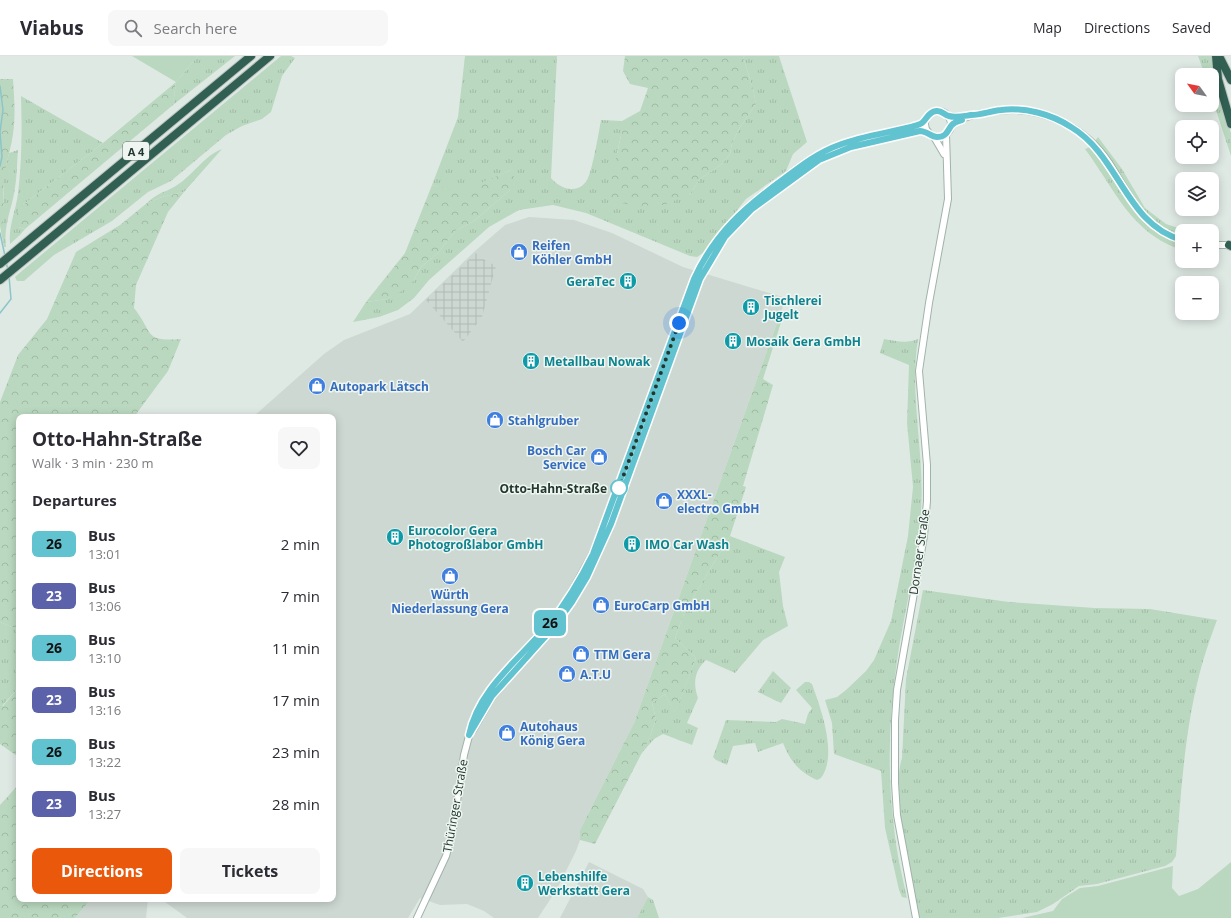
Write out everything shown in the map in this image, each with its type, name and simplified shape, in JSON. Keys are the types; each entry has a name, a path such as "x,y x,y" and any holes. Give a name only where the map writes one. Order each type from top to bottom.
{"highway":[{"name":"A 4","path":"0,264 251,56"},
{"name":"A 4","path":"0,280 270,56"},
{"path":"1216,56 1219,85 1231,124"},
{"path":"1219,56 1231,80"},
{"path":"1225,56 1231,69"}],"main road":[{"path":"972,115 956,122 951,126 946,134 934,137 928,132 925,126 926,119 931,112 936,111 944,113 948,116 972,115 1003,110 1034,112 1062,121 1073,127 1099,150 1130,200 1144,217 1158,228 1175,236"},
{"path":"948,116 951,126"},
{"name":"Thüringer Straße","path":"417,918 446,856 452,834 464,755 469,735 492,696 568,598 593,554 694,279 705,258 721,235 749,205 816,155 840,144 919,125 926,119"},
{"name":"Thüringer Straße","path":"516,665 563,615 593,565 611,524 700,279 725,237 752,209 819,160 851,147 920,131 928,132"},
{"name":"Dornaer Straße","path":"916,918 897,815 894,777 895,720 897,690 924,536 927,501 927,465 919,371 929,303 948,199 946,134"},
{"name":"Dornaer Straße","path":"934,137 937,139 946,161"},
{"path":"1219,245 1230,245"}],"shaded area":[{"path":"529,217 574,220 612,233 683,267 786,298 634,723 580,830 580,840 576,851 557,889 538,918 494,918 484,911 467,904 440,905 420,898 408,918 187,918 165,902 336,902 336,414 256,414 324,354 344,340 410,314 475,251 505,225"},
{"path":"476,253 483,259 496,266 482,317 463,342 426,300"},
{"path":"589,862 643,889 648,897 637,918 560,918"},
{"path":"88,902 148,902 146,918 75,918"}],"green space":[{"path":"132,56 198,56 176,82"},
{"path":"198,56 235,56 173,105 176,82"},
{"path":"281,56 291,56 295,58 282,76 271,112 262,119 242,126 226,135 171,181 148,192 112,221 54,255 24,281 17,281 15,277 23,270"},
{"path":"465,56 557,56 551,178 559,185 569,189 579,188 589,176 601,120 622,121 622,131 617,153 689,195 700,179 722,164 730,154 732,143 740,127 756,104 743,57 745,56 779,56 807,142 793,154 786,171 746,199 703,253 697,257 690,256 586,213 553,205 519,210 489,227 429,280 414,298 398,310 379,317 353,322 366,302 388,299 414,280 421,267 438,253 455,231 474,221 510,190 511,170 460,193 432,185 458,117"},
{"path":"625,56 745,56 743,57 756,104 740,127 732,143 730,154 722,164 700,179 689,195 663,205 636,206 607,200 622,131 622,121 640,111 648,88 630,84 623,71"},
{"path":"1198,56 1212,56 1214,68 1202,68"},
{"path":"0,79 13,79 15,113 13,134 3,184 4,215 0,227"},
{"path":"176,82 173,105 25,229 19,227 14,221 16,214 23,205 103,143"},
{"path":"1219,94 1231,133 1231,156 1217,112 1219,112"},
{"path":"21,96 103,143 23,205 19,227 25,229 10,244 10,231 17,200 20,169 22,132"},
{"path":"1098,137 1122,169 1145,208 1166,224 1175,227 1175,233 1166,230 1153,221 1141,209 1095,141"},
{"path":"1092,147 1124,198 1139,217 1155,231 1175,241 1175,247 1149,233 1136,221 1115,194 1085,149"},
{"path":"222,149 184,192 165,196 147,203 157,195 180,183 209,156"},
{"path":"18,150 16,183 7,225 5,239 6,247 4,247 0,226 4,214 3,178 9,153"},
{"path":"511,170 516,182 510,190 474,221 455,231 438,253 421,267 414,280 405,289 388,299 366,302 405,253 432,185 460,192"},
{"path":"184,192 168,212 136,285 134,308 148,330 155,337 169,340 181,339 168,371 136,414 16,414 16,629 0,622 0,402 18,355 47,319 76,252 120,225 147,203 165,196"},
{"path":"781,312 784,313 763,379 773,385 743,486 746,487 730,536 685,611 675,638 696,658 675,713 665,694 652,703 656,719 649,739 595,844 580,840 580,830 634,723"},
{"path":"884,339 906,342 918,339 915,382 921,468 921,511 914,568 897,661 892,702 890,744 890,785 895,836 899,863 907,898 902,897 899,890 885,828 881,771 834,754 832,723 825,700 837,697 846,690 866,671 874,660 891,621 908,536 913,487 907,423 909,365 880,353"},
{"path":"730,536 785,557 779,572 783,606 788,626 763,640 735,673 706,660 697,673 695,688 698,698 687,723 698,728 692,745 663,734 654,739 640,755 649,739 656,719 652,703 665,694 675,712 696,658 675,638 685,611"},
{"path":"923,590 1009,602 1095,608 1150,609 1217,620 1203,661 1192,708 1185,757 1176,856 1172,862 1165,866 1097,884 1079,886 1053,904 1037,912 998,918 919,918 903,837 900,814 899,774 902,758 906,679"},
{"path":"0,622 16,629 16,690 2,706 0,704"},
{"path":"773,671 791,688 781,703 758,692"},
{"path":"805,682 812,684 820,706 826,732 828,757 826,768 821,778 817,780 800,770 792,761 783,743 758,752 755,743 733,746 727,765 713,757 726,720 776,722 782,719 805,724 808,714 812,708 796,690"},
{"path":"16,691 16,755 0,744 0,704 3,706"},
{"path":"16,787 16,902 88,902 75,918 0,918 0,805"},
{"path":"1231,862 1231,918 1022,918 1053,911 1062,899 1080,888 1098,886 1173,866 1172,888 1179,896 1198,889"},
{"path":"648,897 653,900 659,918 637,918"}],"waterway":[{"path":"0,86 3,110 0,132 2,157 0,166"},
{"path":"0,233 5,256"},
{"path":"6,262 8,270"},
{"path":"0,313 11,299 9,276"}],"bus line":[{"name":"26","path":"962,120 953,124 946,134 938,137 934,137 928,132 920,131 837,151 809,166 752,209 725,237 712,256 700,279 611,524 587,577 572,602 554,627 492,696 469,735 474,717 488,692 550,623 576,586 593,554 700,266 734,219 749,205 806,162 816,155 840,144 919,125 931,112 940,111 948,116 952,116 972,115 1003,110 1034,112 1062,121 1073,127 1090,141 1108,162 1130,200 1144,217 1167,234 1175,238"}],"place":[{"name":"Reifen Köhler GmbH","path":"519,252"},
{"name":"GeraTec","path":"628,281"},
{"name":"Tischlerei Jugelt","path":"751,307"},
{"name":"Mosaik Gera GmbH","path":"733,341"},
{"name":"Metallbau Nowak","path":"531,361"},
{"name":"Autopark Lätsch","path":"317,386"},
{"name":"Stahlgruber","path":"495,420"},
{"name":"Bosch Car Service","path":"599,457"},
{"name":"Otto-Hahn-Straße","path":"619,488"},
{"name":"XXXL- electro GmbH","path":"664,501"},
{"name":"Eurocolor Gera Photogroßlabor GmbH","path":"395,537"},
{"name":"IMO Car Wash","path":"632,544"},
{"name":"Würth Niederlassung Gera","path":"450,576"},
{"name":"EuroCarp GmbH","path":"601,605"},
{"name":"TTM Gera","path":"581,654"},
{"name":"A.T.U","path":"567,674"},
{"name":"Autohaus König Gera","path":"507,733"},
{"name":"Lebenshilfe Werkstatt Gera","path":"525,883"}],"route":[{"path":"619,488 679,323"}]}
